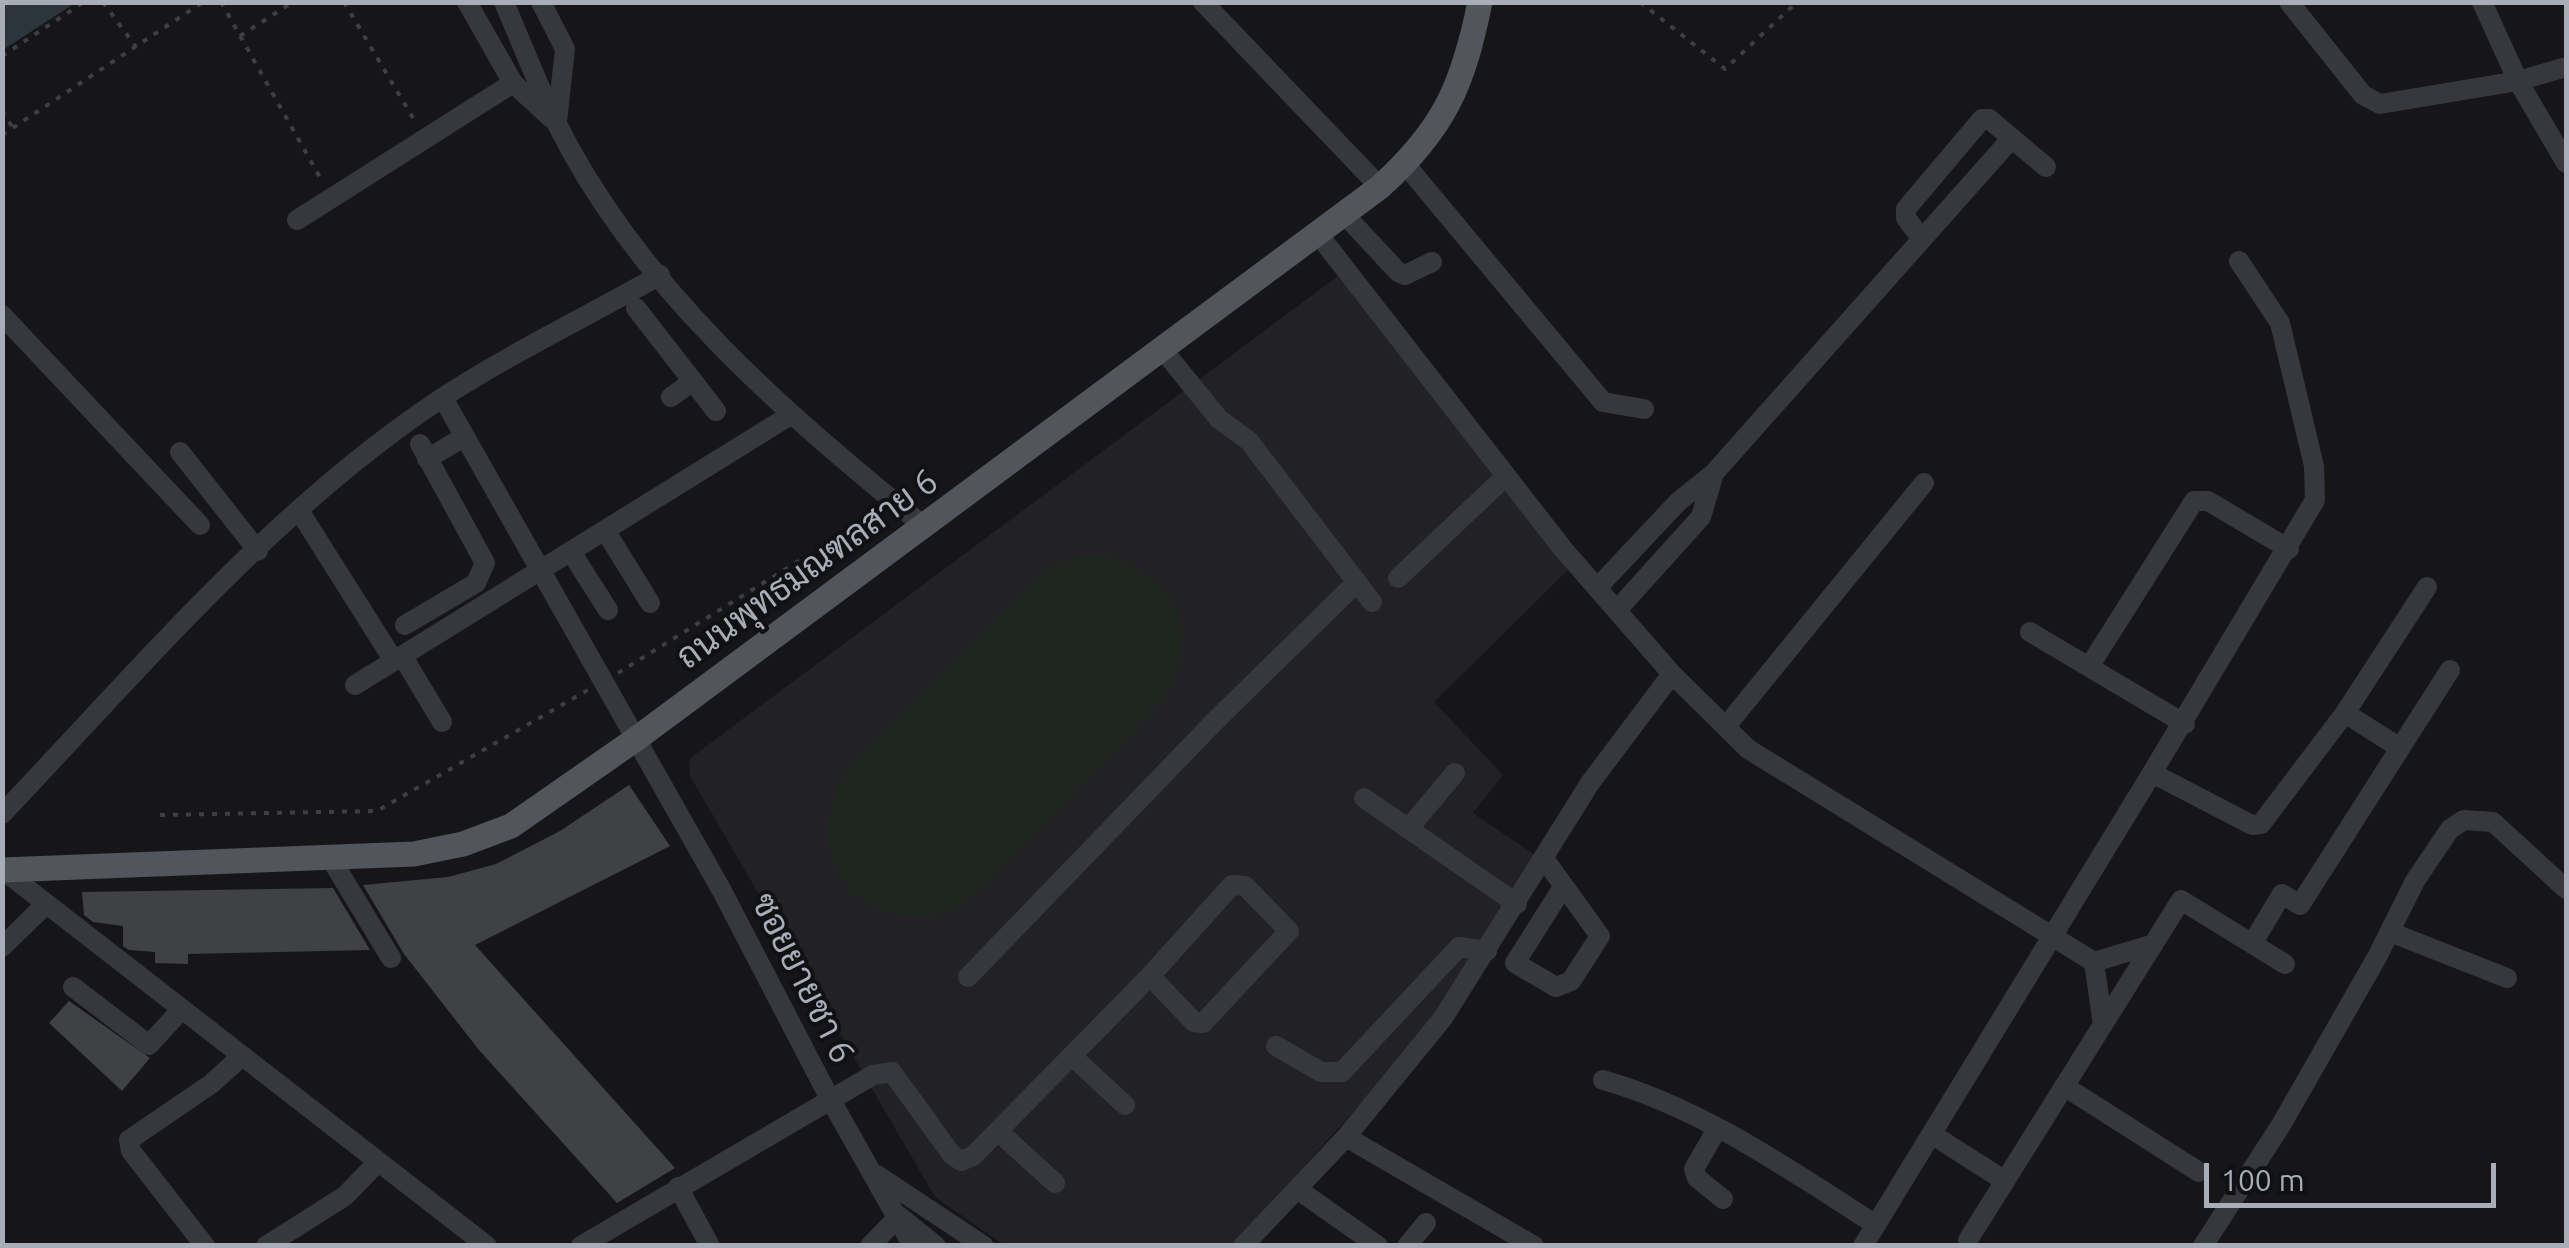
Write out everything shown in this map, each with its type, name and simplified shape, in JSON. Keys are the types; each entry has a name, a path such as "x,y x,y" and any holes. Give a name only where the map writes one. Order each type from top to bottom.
{"main road":[{"name":"ถนนพุทธมณฑลสาย 6","path":"2,870 414,854 463,844 511,826 636,739 1380,188 1428,140 1459,88 1480,2"}],"street":[{"path":"467,2 513,83 556,123"},
{"path":"504,2 556,123 600,195 660,275 789,416 925,526"},
{"path":"541,2 566,49 556,123"},
{"path":"1203,2 1380,188"},
{"path":"2289,2 2363,95 2380,104 2518,81 2566,67"},
{"path":"2482,2 2518,81 2566,163"},
{"path":"297,220 513,83"},
{"path":"1921,238 1906,218 1906,209 1982,119 1990,119 2046,168"},
{"path":"1597,588 1678,502 1714,473 2012,138"},
{"path":"1405,164 1603,402 1644,409"},
{"path":"1345,215 1398,272 1405,275 1432,262"},
{"path":"1318,234 1506,476 1672,674 1748,748 2094,962 2103,1025"},
{"path":"1863,1246 2185,724 2315,500 2317,485 2280,323 2239,260"},
{"path":"2,814 300,512 443,398 660,275"},
{"path":"636,308 716,411"},
{"path":"2,314 200,525"},
{"path":"1163,350 1219,419 1249,441 1372,602"},
{"path":"671,397 693,381"},
{"name":"ซอยยายชา 6","path":"443,398 636,739 913,1246"},
{"path":"354,685 789,416"},
{"path":"404,625 476,583 485,563 423,452 464,437"},
{"path":"180,452 258,551"},
{"path":"1617,610 1701,516 1714,473"},
{"path":"1398,578 1506,476"},
{"path":"1727,725 1924,483"},
{"path":"2089,667 2194,502 2208,501 2289,549"},
{"path":"300,512 442,722"},
{"path":"605,530 650,603"},
{"path":"571,552 608,610"},
{"path":"968,977 1216,720 1357,582"},
{"path":"2152,773 2252,824 2261,824 2345,713 2427,586"},
{"path":"2030,632 2185,724"},
{"path":"2252,944 2282,894 2300,905 2450,670"},
{"path":"1242,1246 1346,1137 1443,1018 1590,783 1672,674"},
{"path":"2345,713 2400,748"},
{"path":"1408,829 1455,773"},
{"path":"1364,798 1517,904"},
{"path":"2203,1246 2281,1125 2450,828 2464,820 2494,822 2566,890"},
{"path":"331,859 391,958"},
{"path":"1545,860 1600,936 1571,981 1556,987 1515,964 1563,886"},
{"path":"2,870 487,1246"},
{"path":"581,1246 779,1132 829,1097 873,1075 892,1072 961,1161 1000,1133 1238,882 1288,930 1203,1022 1194,1022 1150,976"},
{"path":"1968,1240 2181,900 2286,964"},
{"path":"4,944 46,904"},
{"path":"2390,932 2507,978"},
{"path":"2094,962 2154,944"},
{"path":"1276,1046 1321,1072 1342,1072 1459,948 1487,951"},
{"path":"74,987 149,1046 181,1010"},
{"path":"1072,1056 1124,1105"},
{"path":"205,1246 131,1151 130,1140 211,1084 241,1057"},
{"path":"1603,1080 1644,1092 1717,1128 1876,1225"},
{"path":"2064,1086 2199,1172"},
{"path":"1717,1128 1694,1169 1696,1178 1723,1199"},
{"path":"1000,1133 1055,1183"},
{"path":"1933,1135 2005,1181"},
{"path":"1346,1137 1534,1246"},
{"path":"266,1246 344,1196 378,1162"},
{"path":"870,1171 984,1246"},
{"path":"678,1188 710,1246"},
{"path":"1297,1189 1378,1246"},
{"path":"870,1246 899,1216 936,1246"},
{"path":"1407,1246 1426,1223"}],"path":[{"path":"2,56 84,2"},
{"path":"104,2 136,47"},
{"path":"2,135 202,2"},
{"path":"221,2 332,198"},
{"path":"240,36 293,2"},
{"path":"344,2 426,140"},
{"path":"1640,2 1724,69 1796,3"},
{"path":"2,111 14,128"},
{"path":"160,815 377,811 603,682 868,518"}],"shaded area":[{"path":"3,2 75,2 75,3 3,50"},
{"path":"1338,276 1569,569 1434,702 1503,775 1473,813 1535,855 1419,1040 1232,1245 1004,1245 935,1197 690,776 689,759"},
{"path":"1110,556 1155,582 1178,613 1183,632 1181,652 1163,701 984,886 956,907 912,916 883,910 859,897 842,877 831,853 828,826 834,796 850,767 1046,570 1074,558"}],"building":[{"path":"629,785 670,846 475,945 675,1168 617,1203 479,1050 404,954 363,885 448,877 496,864 560,831"},
{"path":"333,888 370,950 188,954 188,964 155,963 155,952 123,946 123,926 93,922 84,915 82,892"},
{"path":"69,1001 150,1058 122,1091 49,1023"}]}
